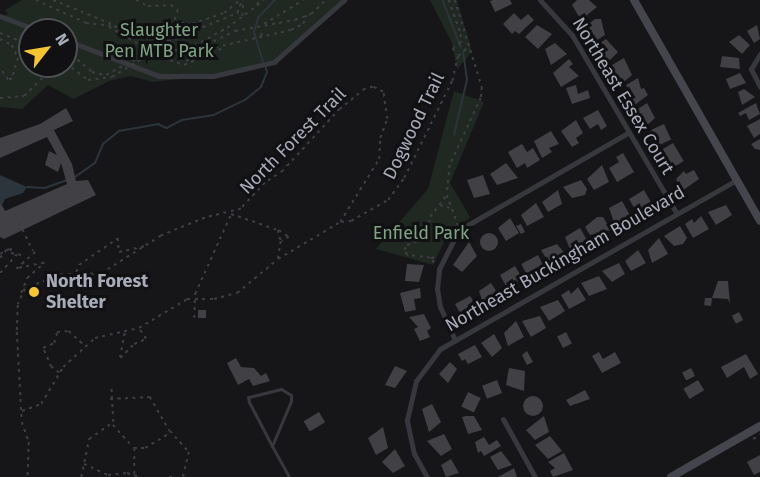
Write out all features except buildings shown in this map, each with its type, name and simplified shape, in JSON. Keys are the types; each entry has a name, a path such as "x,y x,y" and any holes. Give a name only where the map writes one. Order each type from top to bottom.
{"street":[{"path":"78,44 170,78 213,76 266,66 286,55 344,0"},
{"name":"Northeast Essex Court","path":"540,0 572,35 676,212"},
{"path":"634,0 760,221"},
{"path":"0,16 18,23"},
{"path":"760,54 752,64 752,73 760,87"},
{"path":"454,338 440,307 437,289 446,251 462,231 628,132"},
{"name":"Northeast Buckingham Boulevard","path":"427,477 409,436 410,399 424,366 454,338 736,180"},
{"path":"503,419 535,477"},
{"path":"671,477 760,426"}],"lane":[{"path":"272,447 291,400 291,395 281,389 248,397 272,447 289,477"}],"path":[{"path":"36,0 86,23 114,26"},
{"path":"54,0 137,36 169,42"},
{"path":"136,0 148,6 177,7 178,12 172,20 175,23 202,22 236,5 240,0"},
{"path":"234,0 236,5"},
{"path":"78,60 92,72 106,75 169,42 237,13 242,0 242,17"},
{"path":"257,6 259,0"},
{"path":"188,48 242,17 264,0"},
{"path":"264,24 303,0"},
{"path":"78,72 88,80 112,77 153,52 200,48 235,31 295,20 306,16 326,0"},
{"path":"449,0 461,34 461,43 453,48 458,56"},
{"path":"455,0 468,47 479,75 481,98 453,154 447,195 450,208 462,231"},
{"path":"108,26 163,58 184,65 232,45 300,26 306,16"},
{"path":"261,37 262,28"},
{"path":"0,33 18,40"},
{"path":"0,39 12,45 18,58 12,79 8,80 0,68"},
{"path":"182,53 180,59 186,61 208,49 232,45"},
{"name":"Dogwood Trail","path":"340,222 351,221 388,200 404,178 452,81 458,56 468,47"},
{"path":"0,98 24,96 42,78"},
{"name":"North Forest Trail","path":"21,294 38,282 75,274 101,274 146,246 192,223 231,214 284,171 327,120 365,89 373,87 383,92 387,100 379,159 340,222 278,259 237,293 196,299 169,308 139,328 102,336 86,346 59,373 41,404 22,411"},
{"path":"437,257 407,255 404,250 407,245 426,238 429,217 447,195"},
{"path":"439,205 450,208"},
{"path":"231,214 278,230 289,237 281,241"},
{"name":"North Forest Trail","path":"196,299 231,214"},
{"path":"16,216 33,252"},
{"path":"278,230 281,241 278,259"},
{"path":"75,274 79,265 118,238 119,252 146,246"},
{"path":"8,248 11,252 26,256"},
{"path":"0,254 8,248"},
{"path":"0,258 8,248"},
{"path":"28,477 29,442 22,411 17,332 21,294 19,292 27,278 44,262 16,268 26,256 37,250"},
{"path":"0,273 19,253"},
{"path":"430,258 435,264"},
{"path":"195,318 196,299"},
{"path":"124,332 120,358 134,344 146,339 139,328"},
{"path":"59,373 51,367 43,348 54,343 57,332 69,332 86,346"},
{"path":"111,385 111,424 134,448 134,474"},
{"path":"110,399 150,397 171,433 189,452 188,467 183,477"},
{"path":"81,477 89,439 111,424"},
{"path":"134,448 146,448 171,433"},
{"path":"84,464 108,476 134,474 140,477"},
{"path":"169,477 176,477"}],"green space":[{"name":"Slaughter Pen MTB Park","path":"22,0 345,0 280,58 246,72 153,82 131,76 109,81 74,99 48,85 22,109 0,107 0,18 8,14 5,10"},
{"path":"430,0 457,0 472,52 457,69 452,43"},
{"name":"Enfield Park","path":"454,91 484,102 450,183 470,217 445,240 433,265 376,249 428,189"}],"shaded area":[{"path":"0,175 27,187 23,193 5,199 2,205 5,211 0,213"}],"waterway":[{"path":"263,62 254,32 258,18 275,0"},
{"path":"443,0 461,47"},
{"path":"454,135 467,80 463,53"},
{"path":"75,177 95,163 103,144 119,131 158,124 167,128 182,120 214,115 245,100 261,87 267,72 265,66"},
{"path":"27,187 45,188 67,180"}],"place":[{"name":"North Forest Shelter","path":"34,292"}]}
